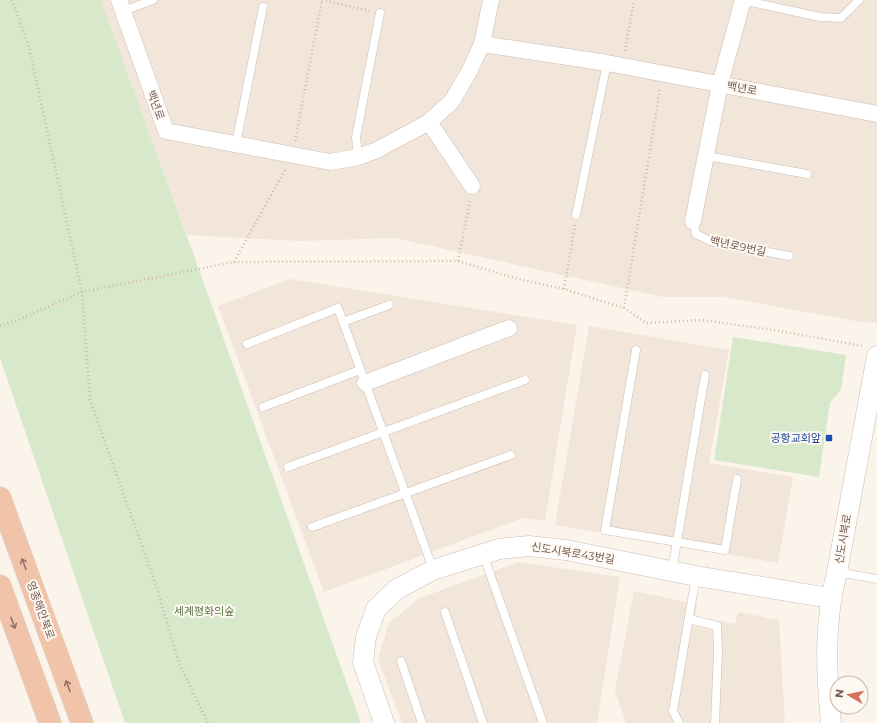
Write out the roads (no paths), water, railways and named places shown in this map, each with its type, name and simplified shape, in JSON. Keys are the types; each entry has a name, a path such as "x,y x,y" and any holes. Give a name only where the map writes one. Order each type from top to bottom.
{"highway":[{"name":"영종해안북로","path":"0,498 82,723"},
{"path":"0,586 50,723"}],"street":[{"path":"482,44 490,0"},
{"name":"백년로9번길","path":"693,221 720,84 743,0"},
{"name":"백년로","path":"121,6 166,131 330,162 358,157 377,150 429,122 452,101 469,72 482,44 614,64 877,114"},
{"path":"429,122 472,186"},
{"path":"363,376 509,328"},
{"name":"신도시북로","path":"831,723 826,673 830,598 837,572 873,352"},
{"name":"신도시북로43번길","path":"384,723 363,662 366,637 376,609 397,589 434,570 499,549 529,546 566,550 696,576 830,598"}],"lane":[{"name":"백년로","path":"121,6 153,0"},
{"path":"743,0 820,17 841,18 859,0"},
{"path":"236,144 263,7"},
{"path":"358,157 356,137 380,13"},
{"path":"576,215 614,64"},
{"path":"707,156 807,174"},
{"name":"백년로9번길","path":"693,221 696,234 710,241 789,256"},
{"path":"343,322 389,305"},
{"path":"246,344 338,308 434,570"},
{"path":"636,350 605,530 724,550 737,479"},
{"path":"672,571 706,375"},
{"path":"263,407 363,376"},
{"path":"288,467 525,380"},
{"path":"312,527 511,455"},
{"path":"483,554 543,723"},
{"path":"837,572 877,579"},
{"path":"679,723 673,711 696,576"},
{"path":"445,612 484,723"},
{"path":"689,619 717,626 718,652 716,723"},
{"path":"401,661 422,723"}],"place":[{"name":"공항교회앞","path":"829,438"}],"park label":[{"name":"세계평화의숲","path":"204,611"}]}
